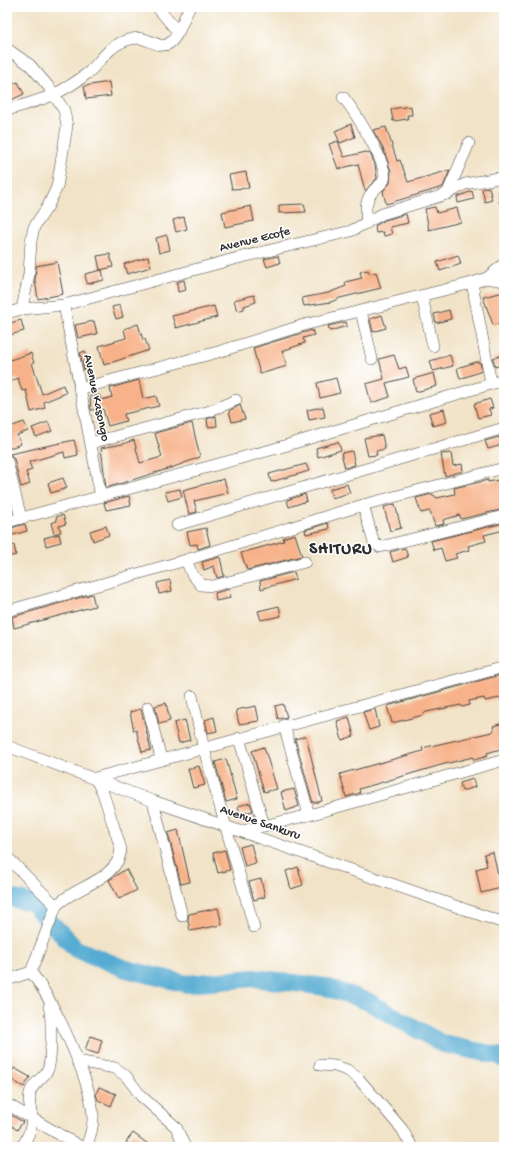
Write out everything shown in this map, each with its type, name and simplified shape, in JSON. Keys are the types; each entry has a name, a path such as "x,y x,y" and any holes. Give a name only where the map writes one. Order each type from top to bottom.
{"street":[{"path":"157,7 178,32"},
{"path":"7,110 55,95 89,72 109,50 118,44 142,38 160,46 167,45 172,41 178,32 190,7"},
{"path":"7,49 30,65 55,95 64,110 66,126 62,161 53,197 34,227 29,274 22,309"},
{"path":"343,97 352,107 366,128 385,178 383,182 370,194 367,201 365,210 367,223"},
{"path":"447,194 469,143"},
{"path":"504,178 504,200"},
{"name":"Avenue Ecofe","path":"7,313 22,309 64,305 234,259 351,231 382,214 447,194 466,184 504,178"},
{"path":"79,389 218,352 304,325 472,283 488,278 504,264"},
{"path":"488,278 504,281"},
{"path":"472,283 491,384"},
{"path":"422,296 433,346"},
{"name":"Avenue Kasongo","path":"64,305 101,497"},
{"path":"361,311 372,359"},
{"path":"7,522 274,448 504,380"},
{"path":"91,443 210,411 236,400"},
{"path":"177,525 504,428"},
{"path":"7,461 21,518"},
{"path":"7,611 186,560 363,505 504,468"},
{"path":"363,505 374,543 380,547 504,516"},
{"path":"186,560 192,574 201,585 213,586 305,562"},
{"path":"7,980 30,972 56,906 62,900 90,886 112,868 121,855 121,849 103,793 95,778 161,759 204,749 284,725 504,667"},
{"path":"192,696 204,749 254,927"},
{"path":"148,707 161,759"},
{"path":"284,725 309,815"},
{"path":"239,738 264,826"},
{"name":"Avenue Sankuru","path":"7,746 153,801 504,923"},
{"path":"241,831 309,815 504,760"},
{"path":"153,801 182,916"},
{"path":"7,857 56,906"},
{"path":"30,972 42,986 58,1015 90,1096 93,1116 91,1134 86,1147"},
{"path":"22,1147 26,1140 32,1119 29,1100 31,1090 48,1071 50,1063 52,1022 50,1010 42,986"},
{"path":"77,1061 115,1068 126,1076 141,1096 176,1126 185,1147"},
{"path":"320,1065 335,1066 347,1070 358,1078 402,1129 412,1147"},
{"path":"7,1104 80,1147"}],"building":[{"path":"18,82 24,94 7,102 7,87"},
{"path":"109,82 111,96 86,99 84,86"},
{"path":"411,106 412,115 407,115 408,119 393,121 391,109"},
{"path":"351,124 355,137 340,143 335,131"},
{"path":"386,127 397,161 400,160 408,182 450,170 443,187 386,204 383,191 390,183 391,171 383,148 373,130"},
{"path":"338,141 344,157 366,152 370,153 375,165 377,178 365,191 358,164 338,169 329,144"},
{"path":"246,172 249,188 232,189 229,175"},
{"path":"489,187 492,200 485,202 482,189"},
{"path":"472,191 474,199 458,203 457,197"},
{"path":"304,204 306,212 279,213 279,205"},
{"path":"251,206 254,221 225,227 222,212"},
{"path":"435,207 437,213 457,208 461,222 429,230 425,209"},
{"path":"406,214 408,223 390,227 392,234 384,236 383,232 376,233 375,226 385,220"},
{"path":"184,217 187,229 176,232 173,220"},
{"path":"167,235 170,250 159,253 156,238"},
{"path":"110,254 113,267 100,270 97,256"},
{"path":"458,255 461,264 440,271 437,262"},
{"path":"278,256 280,263 267,267 264,259"},
{"path":"148,257 151,267 127,274 124,264"},
{"path":"57,262 63,294 38,299 35,281 36,266"},
{"path":"102,270 104,280 87,284 85,274"},
{"path":"368,270 370,274 376,272 381,288 340,298 331,302 304,306 302,298 328,293 346,286 345,282 362,278 360,272"},
{"path":"184,280 186,290 178,292 177,282"},
{"path":"504,292 504,323 493,325 483,297"},
{"path":"254,295 256,302 244,306 244,309 237,311 234,300"},
{"path":"120,305 123,317 116,319 112,307"},
{"path":"214,306 217,317 176,328 172,316"},
{"path":"449,310 451,319 436,323 434,314"},
{"path":"382,315 386,328 373,332 370,319"},
{"path":"21,320 24,331 7,336 7,324"},
{"path":"94,321 97,334 78,338 75,325"},
{"path":"346,322 347,326 330,331 328,326"},
{"path":"138,324 143,340 145,339 149,350 104,365 99,346 126,338 124,329"},
{"path":"312,330 314,335 303,338 305,343 282,351 287,366 260,374 253,348"},
{"path":"85,351 90,368 84,370 80,353"},
{"path":"31,353 34,363 32,363 42,394 63,385 66,393 44,402 45,408 31,412 26,390 22,391 18,378 7,384 7,361"},
{"path":"394,355 399,369 406,367 409,377 386,383 390,397 371,403 366,384 384,379 379,359"},
{"path":"450,355 453,366 433,371 430,361"},
{"path":"504,355 504,364 495,367 493,358"},
{"path":"480,362 482,371 460,379 457,368"},
{"path":"434,373 437,386 416,392 413,379"},
{"path":"336,378 340,393 320,398 317,383"},
{"path":"139,380 143,399 156,396 159,406 124,414 126,421 108,426 103,409 91,410 90,396 99,395 101,400 112,397 110,388"},
{"path":"490,399 493,408 489,409 491,415 478,418 474,404"},
{"path":"240,405 245,419 232,422 229,411"},
{"path":"323,407 325,417 309,420 307,410"},
{"path":"444,409 447,422 433,426 429,413"},
{"path":"216,416 217,426 208,427 207,419"},
{"path":"24,422 28,431 17,435 21,444 7,449 7,428"},
{"path":"48,422 52,431 36,437 32,428"},
{"path":"192,423 200,457 174,467 106,488 101,448 123,444 134,440 140,463 162,457 155,433"},
{"path":"382,435 385,449 376,451 377,455 368,456 364,438"},
{"path":"499,437 502,445 488,449 485,441"},
{"path":"74,440 78,455 65,458 64,452 29,462 32,470 26,472 30,484 21,487 14,459 10,454"},
{"path":"338,442 341,450 318,457 316,448"},
{"path":"352,451 355,465 345,468 341,453"},
{"path":"451,453 453,466 462,464 463,471 445,476 441,454"},
{"path":"306,464 309,471 271,482 269,474"},
{"path":"63,478 67,488 51,493 48,483"},
{"path":"224,479 228,493 194,501 197,512 189,514 183,490"},
{"path":"504,479 504,509 461,519 460,515 443,520 444,524 435,526 430,511 421,513 416,498 432,494 437,498 455,494 454,488 488,480 488,482"},
{"path":"347,484 350,493 332,498 330,489"},
{"path":"180,489 182,497 168,501 165,492"},
{"path":"305,494 307,501 289,507 287,500"},
{"path":"129,496 131,505 106,510 104,503"},
{"path":"395,504 401,528 390,531 384,507"},
{"path":"63,515 66,524 59,526 61,532 54,534 51,523 57,521 56,517"},
{"path":"328,523 329,529 306,534 305,530"},
{"path":"504,523 504,530 484,535 486,541 468,546 469,550 455,554 457,558 445,561 441,548 434,550 431,541"},
{"path":"25,524 27,531 13,535 11,528"},
{"path":"106,526 109,535 93,541 90,531"},
{"path":"206,528 210,545 198,549 197,544 190,545 187,532"},
{"path":"59,534 61,542 46,546 44,538"},
{"path":"295,534 302,556 247,570 241,553 284,541 283,538"},
{"path":"14,545 16,555 7,557 7,547"},
{"path":"405,548 408,557 393,562 390,552"},
{"path":"220,557 224,576 217,578 214,566 204,570 202,562"},
{"path":"294,572 296,579 261,589 260,581"},
{"path":"170,580 172,591 159,594 157,583"},
{"path":"229,589 230,598 216,601 215,593"},
{"path":"92,594 95,606 14,628 12,617"},
{"path":"279,606 281,616 261,620 258,611"},
{"path":"504,674 504,697 485,701 484,698 469,701 470,705 462,707 461,705 426,712 423,715 392,723 387,706"},
{"path":"166,703 170,721 159,724 155,706"},
{"path":"283,704 287,717 278,719 275,706"},
{"path":"256,706 259,721 239,724 236,710"},
{"path":"141,709 151,750 142,752 136,730 134,731 130,712"},
{"path":"375,709 379,727 369,730 363,712"},
{"path":"214,717 217,731 208,733 205,720"},
{"path":"349,717 354,736 342,740 337,721"},
{"path":"185,720 190,740 179,743 174,723"},
{"path":"504,723 504,748 487,753 488,756 474,760 473,757 441,765 359,789 360,793 346,797 340,774 423,751 422,748 492,732 494,730 493,726"},
{"path":"306,736 322,801 313,803 295,739"},
{"path":"264,747 277,789 264,792 252,751"},
{"path":"226,759 237,799 226,802 215,762"},
{"path":"199,766 205,785 193,788 188,769"},
{"path":"473,779 475,787 462,791 460,783"},
{"path":"294,789 299,806 286,811 281,792"},
{"path":"250,803 253,811 240,814 238,806"},
{"path":"178,830 190,882 181,884 168,833"},
{"path":"251,844 256,863 245,866 240,847"},
{"path":"225,850 230,870 218,873 213,853"},
{"path":"493,852 501,888 481,893 476,869 487,866 484,854"},
{"path":"298,867 303,885 291,889 286,871"},
{"path":"126,869 137,890 119,899 109,880"},
{"path":"261,879 265,897 254,900 249,882"},
{"path":"218,908 222,925 190,931 188,920 189,914"},
{"path":"90,1036 102,1040 98,1054 85,1050"},
{"path":"14,1068 30,1077 24,1087 8,1078"},
{"path":"99,1087 116,1094 111,1106 98,1100 96,1094"},
{"path":"11,1115 23,1122 17,1130 7,1122"},
{"path":"133,1133 152,1147 132,1147 126,1142"}],"waterway":[{"path":"7,897 32,903 76,949 126,969 187,984 254,978 326,987 369,1002 443,1044 500,1056 504,1059"}],"district":[{"name":"SHITURU","path":"341,550"}]}
